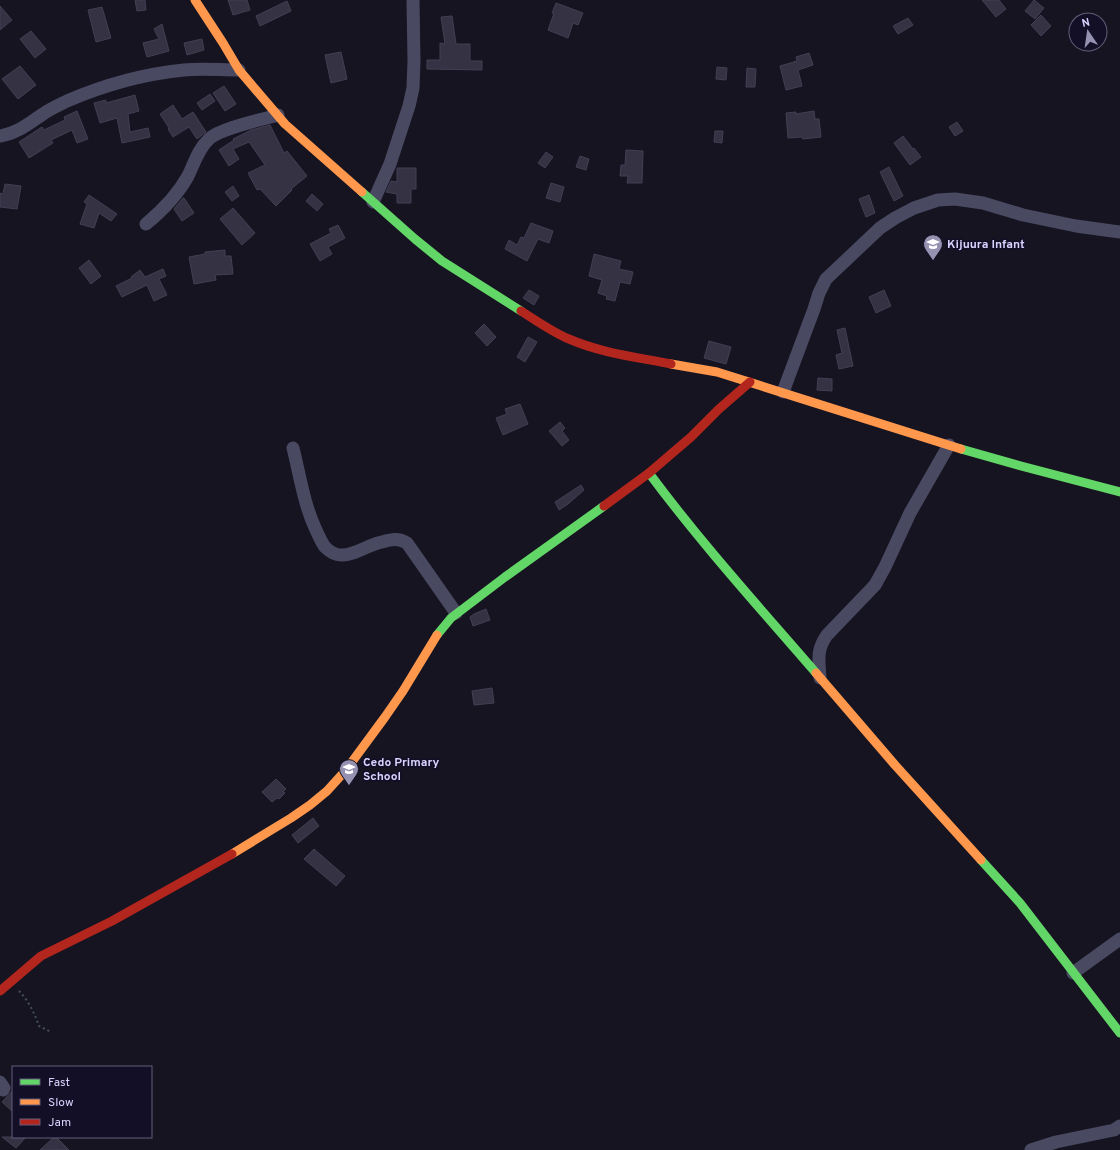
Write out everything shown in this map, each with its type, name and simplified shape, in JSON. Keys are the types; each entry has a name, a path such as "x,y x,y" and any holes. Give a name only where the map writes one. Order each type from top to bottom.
{"street":[{"path":"195,0 239,70 278,115 307,144 442,261 540,323 569,339 612,353 701,369 750,382 949,445 1120,492"},
{"path":"373,202 390,164 409,106 413,88 413,0"},
{"path":"0,136 19,131 65,102 99,88 184,70 239,70"},
{"path":"146,224 172,201 187,177 202,146 209,139 225,130 278,115"},
{"path":"783,392 819,293 826,279 880,228 914,208 938,200 955,199 983,203 1023,215 1076,226 1120,232"},
{"path":"0,991 41,956 112,921 243,848 310,805 327,791 346,770 403,691 437,635 456,613 505,576 650,473 750,382"},
{"path":"820,678 820,646 823,640 875,585 910,513 949,445"},
{"path":"293,448 307,506 313,523 325,547 333,554 346,555 374,544 397,539 402,540 407,543 456,613"},
{"path":"650,473 675,508 737,583 895,765 1020,903 1120,1033"},
{"path":"1074,973 1120,939"},
{"path":"1031,1150 1056,1142 1114,1130 1120,1126"}],"path":[{"path":"12,980 18,990 28,1001 36,1016 39,1026 50,1032"}],"building":[{"path":"135,0 145,0 146,10 137,11"},
{"path":"228,0 247,0 250,10 233,15"},
{"path":"982,0 999,0 1006,9 996,17"},
{"path":"1034,0 1044,8 1035,19 1025,11"},
{"path":"287,1 291,11 260,26 256,16"},
{"path":"556,3 583,13 578,25 573,23 568,38 548,30"},
{"path":"0,6 12,20 0,30"},
{"path":"102,7 111,38 96,42 88,10"},
{"path":"1041,15 1051,26 1041,36 1031,25"},
{"path":"452,16 456,44 470,44 470,61 482,61 482,70 427,69 427,60 440,60 440,43 445,44 441,17"},
{"path":"908,18 913,25 898,34 893,26"},
{"path":"162,24 169,51 147,57 143,43 159,39 154,29"},
{"path":"31,31 46,49 35,58 20,39"},
{"path":"202,39 204,50 187,55 184,43"},
{"path":"341,52 347,79 331,83 325,55"},
{"path":"809,53 813,65 798,70 802,86 786,90 780,66 797,61 796,57"},
{"path":"20,66 36,85 18,99 2,79"},
{"path":"717,67 727,68 726,80 716,79"},
{"path":"747,68 756,69 755,87 746,87"},
{"path":"224,86 236,104 225,111 213,93"},
{"path":"210,94 215,101 202,110 197,103"},
{"path":"135,95 139,111 128,114 130,132 148,128 150,137 122,143 117,118 100,123 94,103 106,100 106,103"},
{"path":"173,105 182,119 193,112 206,132 197,139 189,127 173,137 160,114"},
{"path":"77,111 88,139 77,143 72,130 51,140 53,143 29,158 19,142 42,127 44,130 65,120 64,117"},
{"path":"814,111 815,119 819,119 821,137 803,139 802,137 788,138 786,113 796,112 796,114"},
{"path":"957,122 963,131 955,136 949,127"},
{"path":"270,125 284,153 287,151 307,176 291,189 292,190 276,206 260,189 257,190 248,173 265,165 249,142 233,149 239,159 229,166 219,150 234,140 233,139 251,130"},
{"path":"715,131 723,131 722,143 714,142"},
{"path":"903,136 921,157 910,165 894,143"},
{"path":"626,150 643,151 642,183 627,183 628,176 620,176 621,165 625,165"},
{"path":"546,152 553,157 545,168 538,163"},
{"path":"580,156 589,159 586,170 576,167"},
{"path":"889,167 903,196 894,201 880,172"},
{"path":"397,168 416,168 416,189 411,189 411,203 397,203 397,194 386,192 391,181 397,182"},
{"path":"551,183 564,187 560,202 546,198"},
{"path":"5,184 21,186 17,209 0,207 0,193 3,194"},
{"path":"233,186 239,196 232,201 225,192"},
{"path":"312,194 323,204 317,211 306,201"},
{"path":"89,195 117,214 111,221 99,213 94,228 80,224 87,204 84,202"},
{"path":"869,195 875,213 866,217 859,199"},
{"path":"183,198 194,213 182,221 174,209"},
{"path":"233,208 255,233 242,245 220,219"},
{"path":"531,223 553,231 549,243 538,239 527,261 505,249 509,240 517,245 521,237 524,238"},
{"path":"338,225 345,238 328,247 332,254 320,261 310,244 331,233 329,229"},
{"path":"225,250 225,256 231,256 233,274 215,275 216,280 194,284 189,257 205,254 205,252"},
{"path":"594,254 621,261 619,269 633,272 630,284 620,282 615,301 606,299 607,296 598,293 602,280 589,276"},
{"path":"89,260 101,276 91,284 79,268"},
{"path":"163,269 166,276 159,279 167,295 154,301 147,285 122,297 116,286 132,278 131,277 140,270 145,277"},
{"path":"529,290 539,296 534,305 523,298"},
{"path":"884,290 891,306 876,313 869,297"},
{"path":"484,324 496,337 487,346 475,333"},
{"path":"845,328 853,366 839,369 836,355 842,353 837,330"},
{"path":"528,337 537,342 525,362 517,357"},
{"path":"709,341 731,347 726,364 704,358"},
{"path":"818,378 832,379 832,391 817,390"},
{"path":"520,404 528,424 503,435 496,418 507,414 505,409"},
{"path":"560,422 565,428 562,431 569,440 562,446 549,431"},
{"path":"581,485 584,490 559,510 555,502"},
{"path":"486,609 490,620 473,626 470,617"},
{"path":"492,688 494,703 474,705 472,691"},
{"path":"276,779 286,789 283,791 285,793 279,799 277,798 272,802 262,792"},
{"path":"313,818 319,826 298,843 292,835"},
{"path":"314,849 345,876 336,886 304,859"},
{"path":"12,1091 12,1111 2,1102"},
{"path":"2,1137 25,1138 16,1148"},
{"path":"53,1138 57,1138 69,1150 40,1150"}],"traffic: fast":[{"path":"362,192 442,261 521,311"},
{"path":"961,449 1120,492"},
{"path":"649,473 710,550 816,673"},
{"path":"437,635 451,618 604,506"},
{"path":"981,860 1020,903 1120,1033"}],"traffic: slow":[{"path":"195,0 239,70 285,124 362,192"},
{"path":"671,364 717,372 961,449"},
{"path":"232,854 291,818 327,791 346,770 385,717 403,691 437,635"},
{"path":"816,673 895,765 981,860"}],"traffic: jam":[{"path":"521,311 557,333 581,344 619,354 671,364"},
{"path":"604,506 649,473 691,437 719,409 750,382"},
{"path":"0,991 41,956 112,921 232,854"}],"place":[{"name":"Kijuura Infant","path":"933,261"},
{"name":"Cedo Primary School","path":"349,786"}]}
